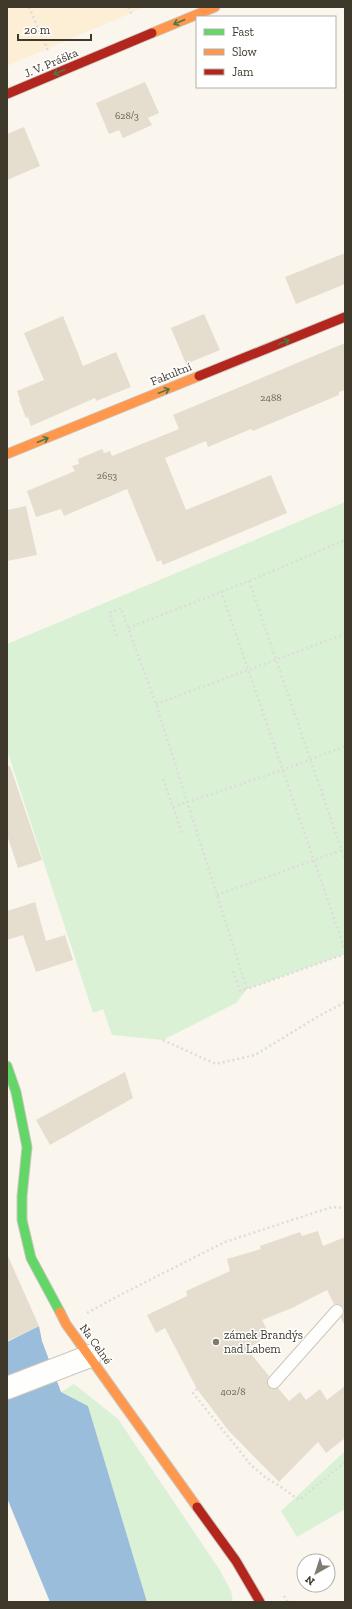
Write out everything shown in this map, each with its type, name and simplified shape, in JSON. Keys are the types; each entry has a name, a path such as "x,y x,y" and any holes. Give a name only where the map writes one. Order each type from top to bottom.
{"street":[{"name":"J. V. Práška","path":"7,94 215,7"},
{"name":"Fakultní","path":"7,454 345,317"},
{"name":"Na Celné","path":"7,1066 16,1092 27,1147 22,1196 22,1220 30,1258 66,1324 236,1561 260,1602"},
{"path":"7,1388 90,1356"}],"lane":[{"path":"274,1382 337,1311"}],"path":[{"path":"29,7 47,48 54,74"},
{"path":"128,628 344,541 345,546"},
{"path":"249,580 310,759 343,850 345,860"},
{"path":"221,591 345,950"},
{"path":"117,636 109,613 121,608 156,704 247,989"},
{"path":"156,704 345,634"},
{"path":"173,807 283,770 345,746"},
{"path":"163,779 182,833"},
{"path":"217,895 343,850"},
{"path":"233,971 240,991 345,954"},
{"path":"163,1040 216,1064 255,1055 317,1017 345,1002"},
{"path":"66,1324 225,1242 332,1207 345,1208"},
{"path":"197,1389 193,1393 252,1465 265,1477 299,1500 345,1462"}],"shaded area":[{"path":"7,7 145,7 7,66"}],"green space":[{"path":"345,502 345,954 247,989 236,1003 163,1040 112,1035 103,1009 93,1013 7,750 7,644"},
{"path":"74,1384 118,1419 219,1569 231,1591 233,1602 147,1602 88,1406 61,1392"},
{"path":"345,1451 345,1509 297,1537 281,1511"}],"water":[{"path":"39,1326 42,1341 61,1392 88,1406 147,1602 50,1602 7,1498 7,1342"}],"building":[{"path":"145,82 159,113 148,118 152,125 123,138 119,130 109,134 96,103"},
{"path":"24,127 40,166 7,180 7,134"},
{"path":"345,253 345,284 296,304 285,277"},
{"path":"204,314 220,350 186,364 171,328"},
{"path":"63,316 83,366 116,352 131,387 96,401 95,398 31,426 28,417 26,418 17,391 44,380 24,333"},
{"path":"345,343 345,390 339,392 339,395 253,431 251,429 208,447 206,441 165,458 186,510 271,475 287,513 163,565 161,560 157,562 127,489 64,516 61,509 36,517 27,491 75,471 72,466 79,464 78,459 102,449 104,453 110,451 112,456 179,429 173,415"},
{"path":"26,506 37,555 7,561 7,510"},
{"path":"7,766 10,766 42,860 18,868 7,835"},
{"path":"35,902 46,941 65,935 73,960 36,972 23,935 7,940 7,911"},
{"path":"125,1072 133,1098 50,1145 36,1120"},
{"name":"zámek Brandýs nad Labem","path":"318,1231 323,1246 345,1237 345,1327 341,1318 344,1313 344,1308 339,1304 334,1304 327,1290 292,1308 262,1320 270,1335 247,1349 269,1376 267,1381 269,1387 273,1389 278,1388 289,1401 300,1392 306,1400 320,1389 327,1400 345,1386 345,1438 326,1453 318,1442 279,1482 228,1430 197,1389 165,1328 156,1333 147,1315 187,1296 186,1291 230,1271 227,1259 261,1249 260,1246 300,1232 302,1236"},
{"path":"7,1254 39,1326 7,1341"}],"traffic: fast":[{"path":"7,1066 16,1092 27,1147 22,1196 22,1220 31,1258 60,1312"}],"traffic: slow":[{"path":"152,33 215,7"},
{"path":"7,454 199,376"},
{"path":"60,1312 66,1324 197,1507"}],"traffic: jam":[{"path":"7,94 152,33"},
{"path":"199,376 345,317"},
{"path":"197,1507 236,1561 260,1602"}],"place":[{"name":"zámek Brandýs nad Labem","path":"216,1342"}]}
